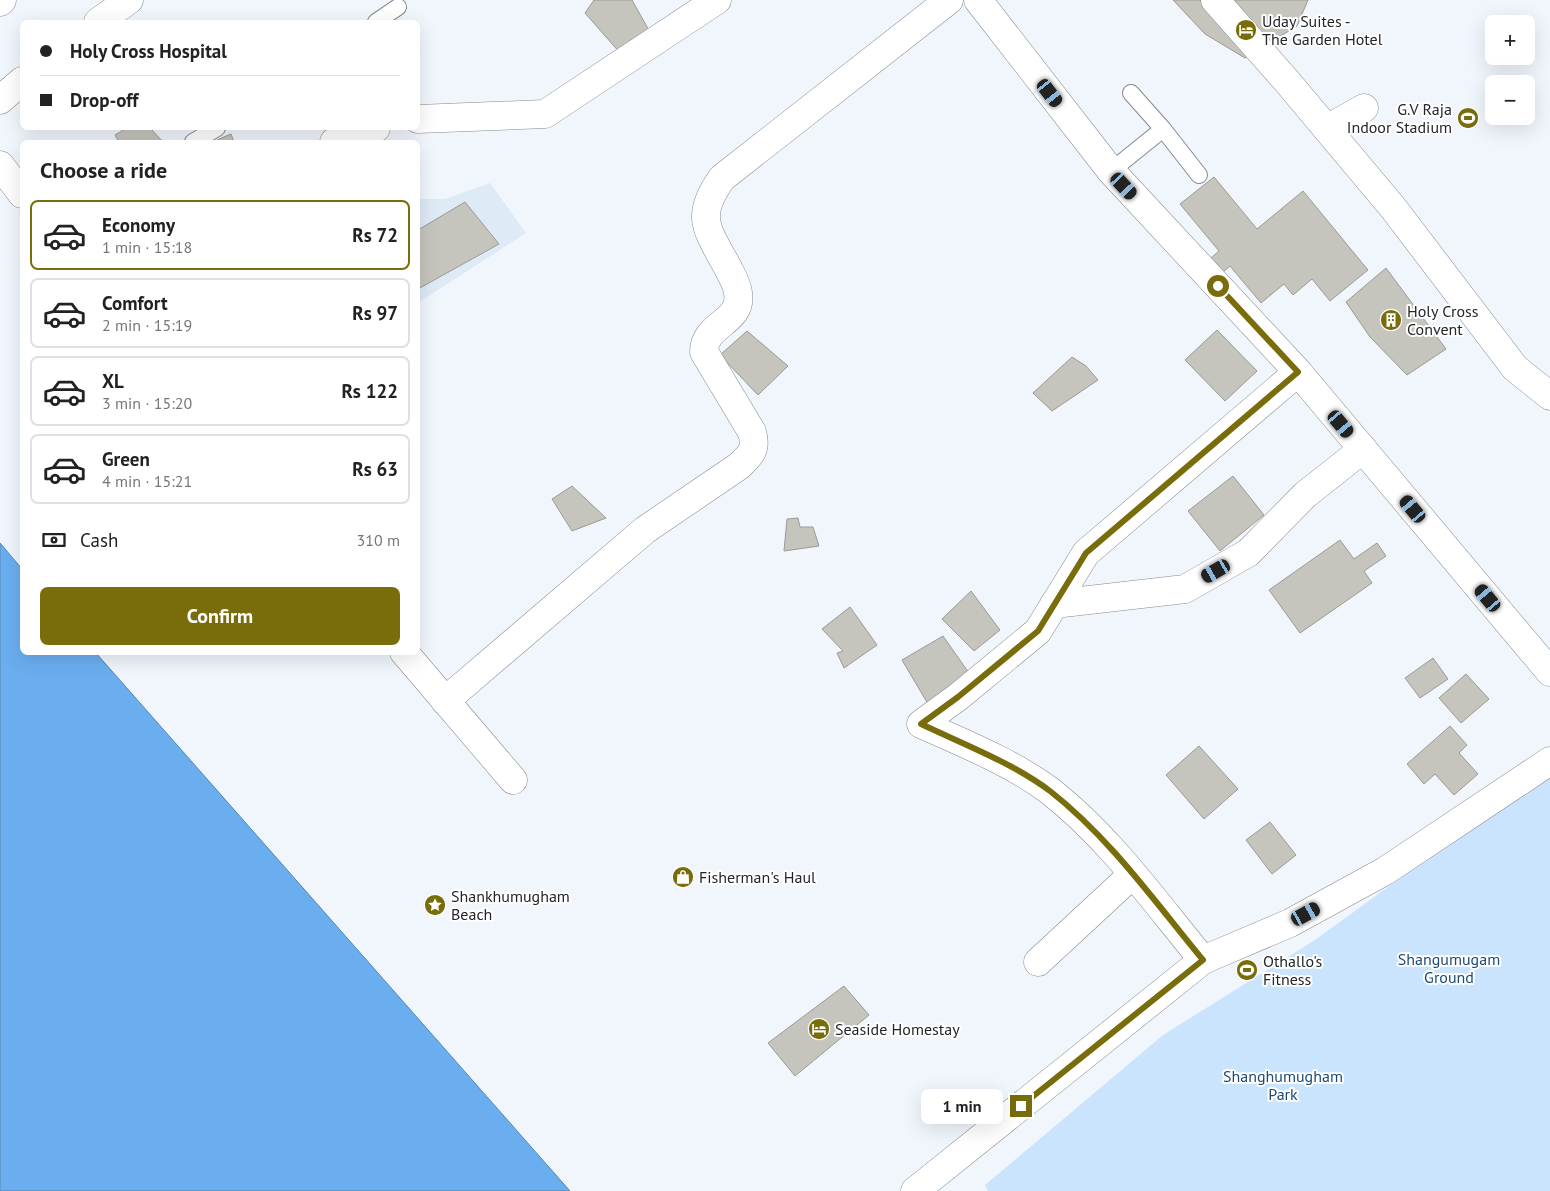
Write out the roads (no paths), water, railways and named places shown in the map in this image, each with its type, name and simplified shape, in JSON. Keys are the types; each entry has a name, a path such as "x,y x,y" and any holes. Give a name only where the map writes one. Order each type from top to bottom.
{"street":[{"path":"101,20 129,0"},
{"path":"420,119 545,114 718,0"},
{"path":"445,701 645,530 740,466 752,454 755,444 752,432 704,352 704,341 710,332 733,314 739,304 736,284 706,224 705,207 710,194 722,178 949,0"},
{"path":"978,0 1111,171 1298,372 1550,672"},
{"path":"1215,0 1394,209 1515,368 1550,396"},
{"path":"0,100 20,83"},
{"path":"1327,129 1364,108"},
{"path":"340,140 370,130"},
{"path":"0,165 20,191"},
{"path":"1203,960 1104,840 1049,791 991,757 921,724 958,697 1038,631 1086,553 1298,372"},
{"path":"1054,604 1185,588 1248,553 1305,495 1363,449"},
{"path":"407,655 513,780"},
{"path":"915,1191 1203,960 1290,923 1385,871 1550,761"},
{"path":"1038,962 1133,874"}],"lane":[{"path":"379,20 398,8"},
{"path":"1131,93 1163,129 1199,175"},
{"path":"1111,171 1163,129"},
{"path":"196,140 213,130"}],"water":[{"path":"0,543 20,567 20,655 98,655 570,1191 0,1191"}],"place":[{"name":"Uday Suites - The Garden Hotel","path":"1246,30"},
{"name":"G.V Raja Indoor Stadium","path":"1468,118"},
{"name":"Holy Cross Convent","path":"1391,320"},
{"name":"Fisherman's Haul","path":"683,877"},
{"name":"Shankhumugham Beach","path":"435,905"},
{"name":"Othallo's Fitness","path":"1247,970"},
{"name":"Seaside Homestay","path":"819,1029"}],"park label":[{"name":"Shangumugam Ground","path":"1449,968"},
{"name":"Shanghumugham Park","path":"1283,1085"}]}
